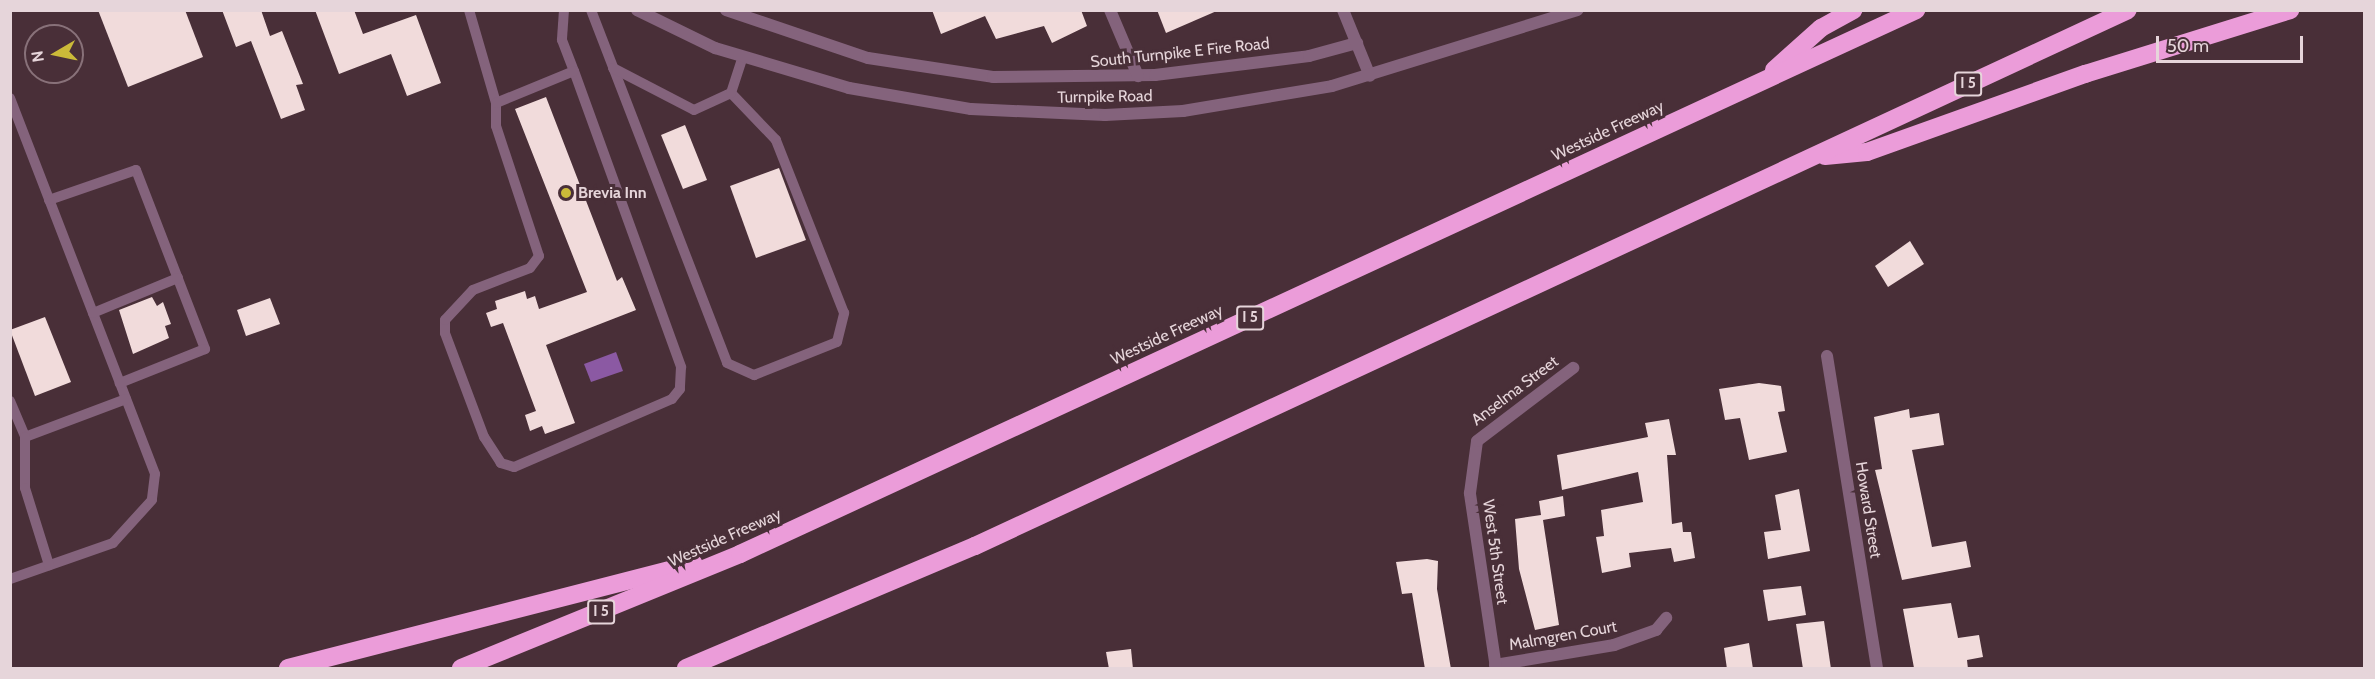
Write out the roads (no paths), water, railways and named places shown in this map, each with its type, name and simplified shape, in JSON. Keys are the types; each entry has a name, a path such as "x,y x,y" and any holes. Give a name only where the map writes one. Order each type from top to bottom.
{"highway":[{"path":"1759,83 1821,28 1852,10"},
{"name":"Westside Freeway","path":"461,669 740,554 1916,10"},
{"name":"I 5","path":"686,669 975,546 2128,10"},
{"path":"1808,158 1867,152 2085,74 2290,10"},
{"path":"288,669 740,554"}],"street":[{"name":"Turnpike Road","path":"637,10 743,57 907,100 1041,114 1183,111 1370,76 1578,10"},
{"name":"South Turnpike E Fire Road","path":"726,10 816,45 926,70 1049,80 1138,76 1309,56 1357,43"},
{"path":"1110,10 1138,76"},
{"path":"1343,10 1370,76"},
{"name":"Howard Street","path":"1827,356 1877,669"},
{"name":"Anselma Street","path":"1478,441 1573,368"},
{"name":"West 5th Street","path":"1478,441 1470,494 1495,667"},
{"name":"Malmgren Court","path":"1495,667 1614,645 1656,630 1666,618"}],"lane":[{"path":"469,10 496,103 496,126 539,256 530,268 473,290 457,302 445,320 445,333 484,437 501,463 514,467 672,399 680,389 681,367 562,40 564,10"},
{"path":"591,10 728,363 754,375 837,342 844,313 776,140 731,93"},
{"path":"614,68 694,110 731,93 743,57"},
{"path":"496,103 574,71"},
{"path":"10,98 155,474 152,500 113,543 10,579"},
{"path":"50,200 136,170 178,278 205,349 120,383"},
{"path":"93,313 178,278"},
{"path":"25,437 126,399"},
{"path":"10,401 25,437 25,488 49,566"}],"place":[{"name":"Brevia Inn","path":"566,193"}]}
